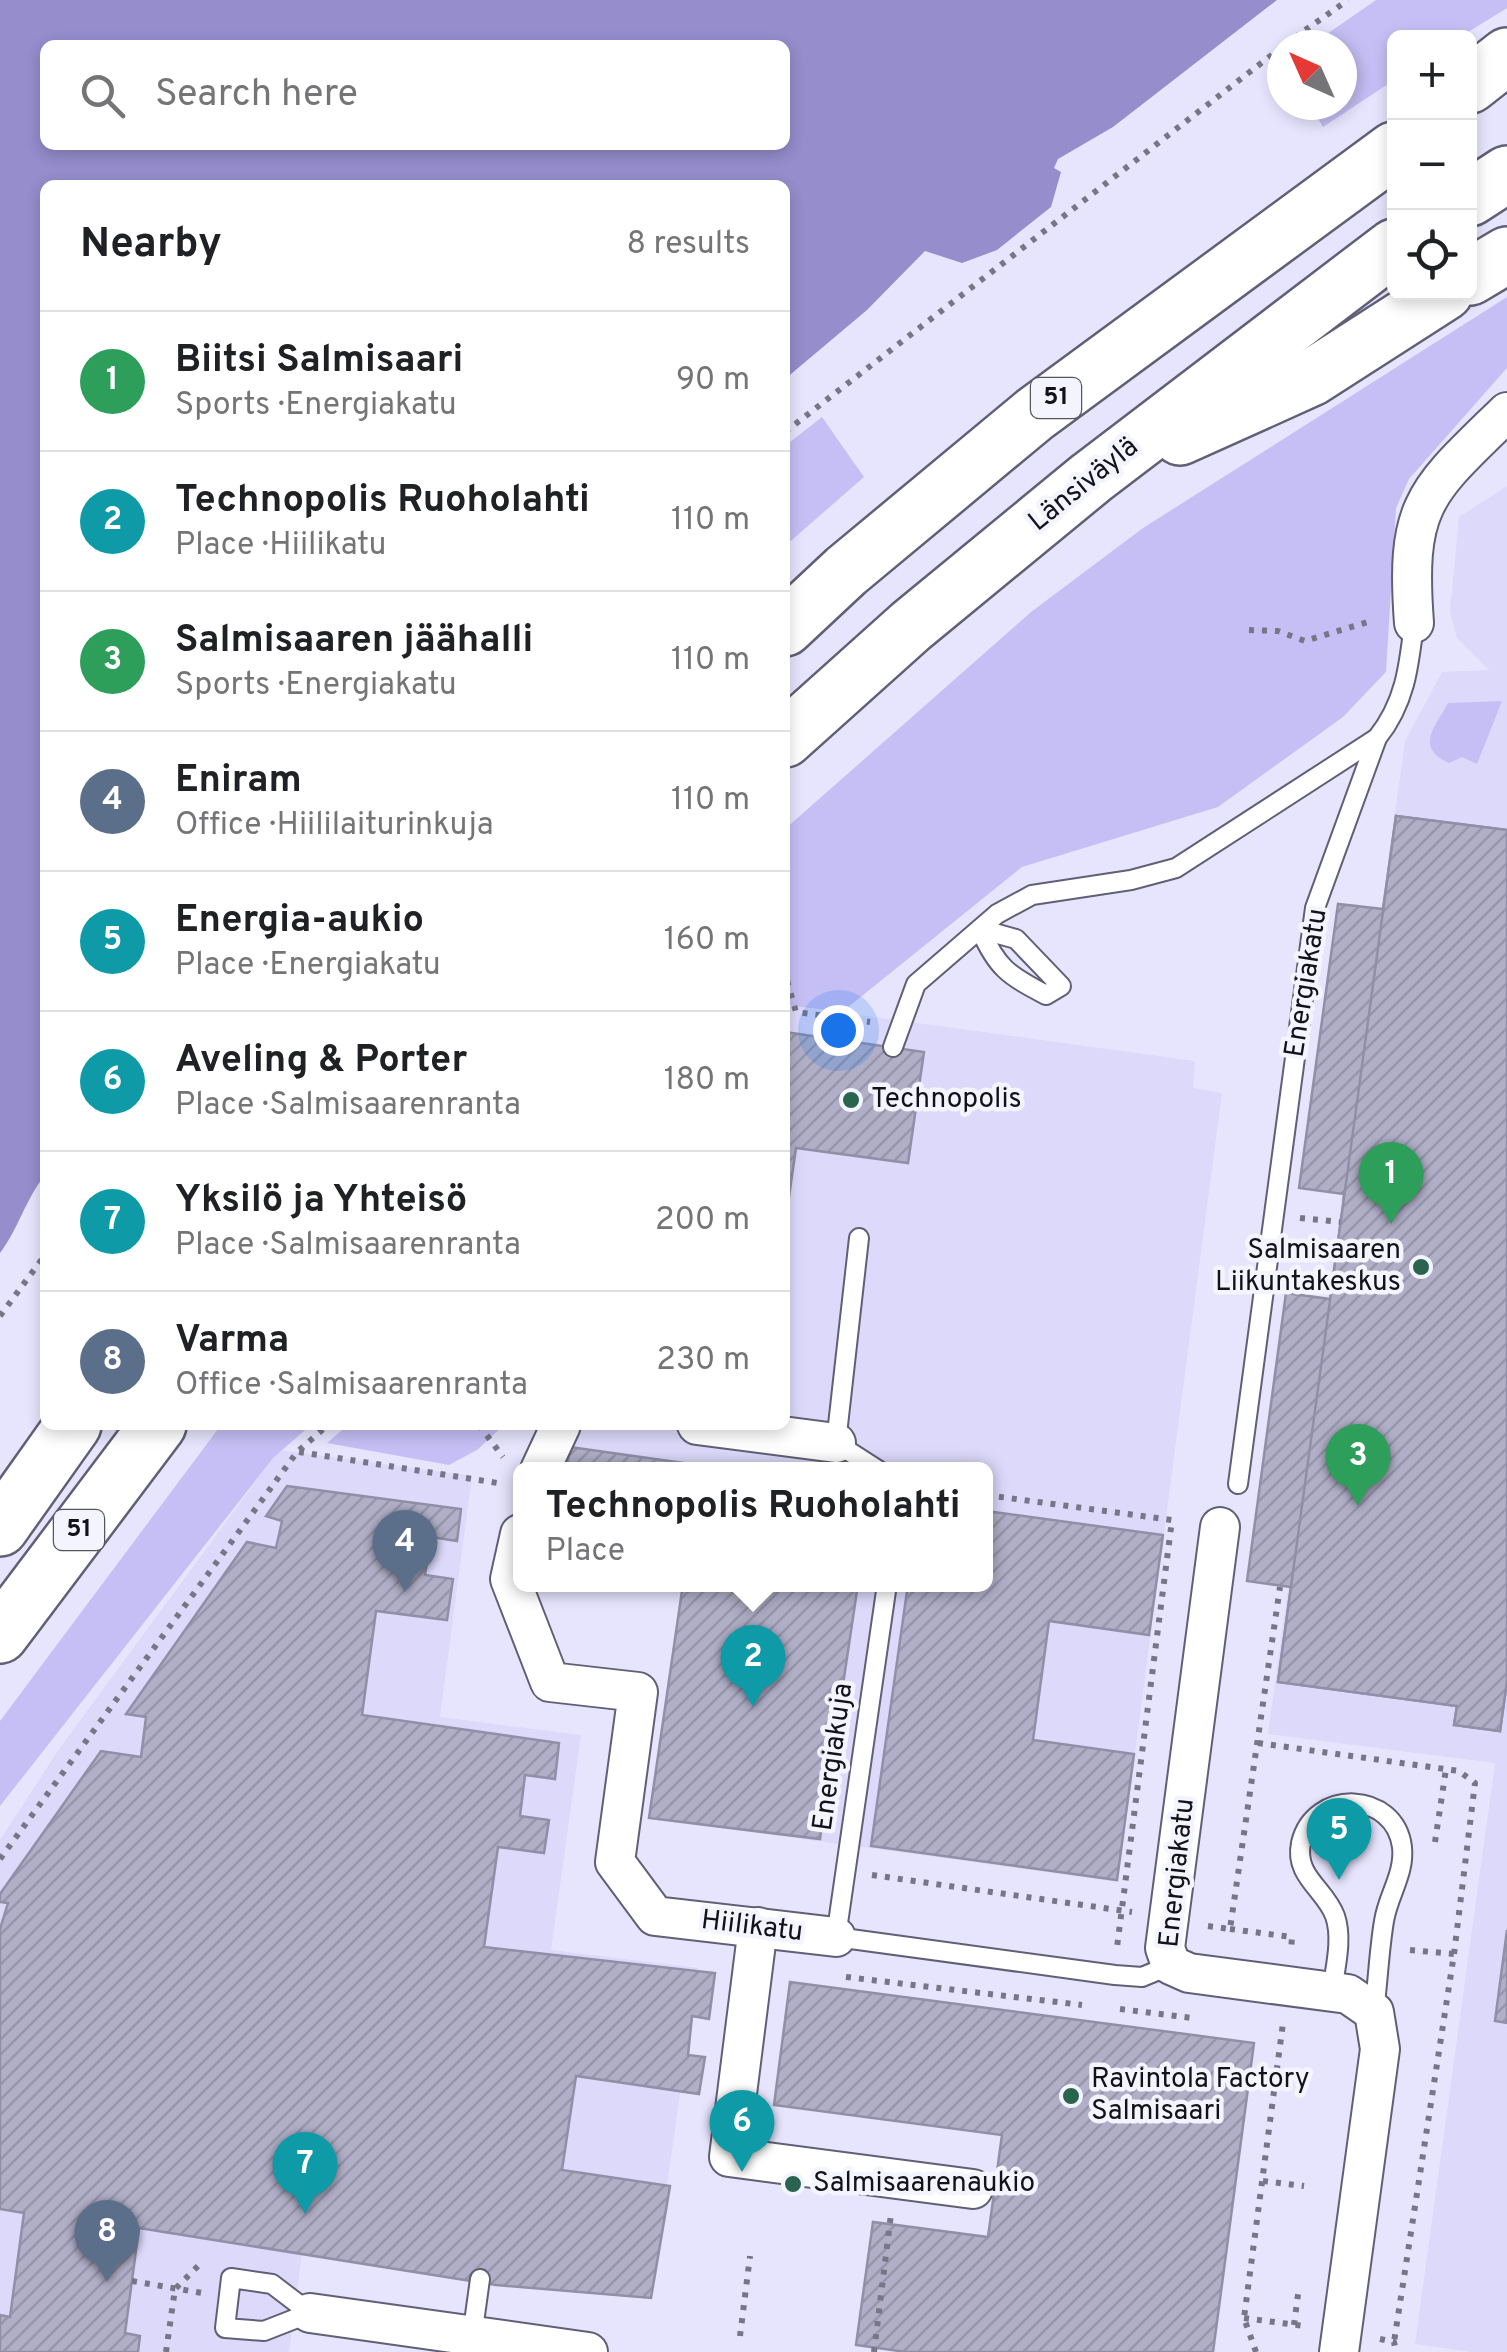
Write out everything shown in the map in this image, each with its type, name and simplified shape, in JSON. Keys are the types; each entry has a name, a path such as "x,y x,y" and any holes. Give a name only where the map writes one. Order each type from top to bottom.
{"highway":[{"path":"1477,80 1507,56"},
{"path":"1477,96 1507,76"},
{"name":"51","path":"790,624 1035,414 1387,152"},
{"path":"1477,193 1507,174"},
{"name":"Länsiväylä","path":"790,735 911,626 1091,478 1387,252"},
{"path":"1477,274 1507,256"},
{"path":"1091,478 1311,378 1433,300"},
{"name":"51","path":"0,1528 70,1430"},
{"name":"51","path":"0,1636 154,1430"}],"street":[{"name":"Energiakatu","path":"1413,614 1412,540 1419,512 1434,487 1507,412"},
{"path":"544,1462 560,1430"},
{"path":"736,1430 836,1443"},
{"name":"Energiakatu","path":"1220,1527 1165,1948 1171,1965 1189,1973 1332,1992 1362,2000 1374,2012"},
{"name":"Hiilikatu","path":"515,1592 550,1682 638,1692 615,1862 655,1916 836,1937"},
{"path":"758,1927 729,2157 973,2190"},
{"path":"1339,2352 1380,2049 1374,2012"},
{"path":"310,2314 588,2352"}],"lane":[{"name":"Energiakatu","path":"1238,1484 1316,908 1378,738 1396,715 1409,674 1413,614"},
{"path":"893,1047 897,1026 916,984 980,928 1032,894 1131,880 1176,868 1378,738"},
{"path":"859,1238 836,1443 866,1462"},
{"name":"Energiakuja","path":"836,1937 886,1592"},
{"path":"1332,1992 1337,1925 1330,1905 1302,1866 1300,1848 1305,1830 1327,1807 1358,1802 1388,1816 1402,1843 1400,1874 1384,1920 1374,2012"},
{"name":"Hiilikatu","path":"836,1937 1115,1975 1142,1977 1171,1965"},
{"path":"231,2278 272,2284 310,2314 264,2331 225,2328 231,2278"},
{"path":"472,2337 480,2279"}],"path":[{"path":"1306,30 1348,0"},
{"path":"790,428 1267,58"},
{"path":"1249,630 1278,631 1305,641 1413,614"},
{"path":"790,990 796,1012 897,1026"},
{"path":"0,1316 40,1262"},
{"path":"0,1859 298,1452 322,1430"},
{"path":"482,1430 488,1441"},
{"path":"298,1452 513,1485"},
{"path":"993,1496 1172,1520 1115,1975"},
{"path":"845,1872 1230,1929 1280,1586"},
{"path":"1258,1744 1446,1769 1468,1776 1476,1792 1394,2342"},
{"path":"1435,1842 1446,1769"},
{"path":"1256,2352 1244,2318 1286,1984"},
{"path":"874,2352 896,2179"},
{"path":"1263,2181 1304,2186"},
{"path":"740,2336 750,2256"},
{"path":"132,2281 175,2289"},
{"path":"1244,2318 1297,2325 1299,2287"}],"shaded area":[{"path":"0,0 1277,0 1113,127 1058,159 1054,168 1061,172 1051,207 997,250 962,263 925,251 867,310 790,375 790,180 40,180 40,1183 0,1253"},
{"path":"1376,0 1507,0 1507,8 1471,30 1387,30 1387,85 1357,104 1357,30 1333,30"},
{"path":"1507,297 1507,368 1409,479 1396,508 1386,672 1343,717 1218,807 1022,867 842,1012 790,1006 790,825 1031,612 1143,528"},
{"path":"822,417 864,477 790,542 790,442"},
{"name":"Salmisaaren Liikuntakeskus","path":"1507,486 1507,2352 1472,2352 1415,2344 1495,1763 1268,1734 1405,741 1442,672 1489,670 1457,638 1450,612 1459,517"},
{"path":"1502,701 1477,764 1462,757 1449,763 1432,750 1431,736 1448,703"},
{"path":"790,1006 1195,1061 1193,1088 1222,1093 1118,1882 649,1818 681,1592 993,1592 993,1462 567,1462 571,1430 790,1430"},
{"path":"217,1430 305,1430 274,1457 0,1806 0,1721"},
{"path":"342,1430 499,1430 477,1450 449,1465 327,1443"},
{"path":"279,1450 472,1476 440,1717 581,1735 551,1950 698,1968 651,2298 302,2253 289,2352 0,2352 0,1840 59,1749"}],"building":[{"name":"Salmisaaren Liikuntakeskus","path":"1396,816 1507,830 1507,1681 1500,1731 1454,1725 1457,1706 1278,1682 1291,1587 1247,1581 1286,1293 1330,1299 1343,1207 1344,1194 1299,1188 1338,904 1383,909"},
{"name":"Salmisaaren Liikuntakeskus","path":"1396,816 1507,830 1507,1681 1500,1731 1454,1725 1457,1706 1278,1682"},
{"name":"Technopolis","path":"790,1033 924,1052 908,1163 796,1148 790,1189"},
{"path":"570,1447 676,1462 568,1462"},
{"path":"287,1486 461,1509 457,1541 431,1537 425,1575 453,1579 447,1620 376,1611 362,1715 559,1743 555,1779 525,1775 520,1816 549,1820 544,1853 498,1847 484,1947 715,1973 709,2019 692,2016 688,2055 705,2057 699,2094 576,2076 562,2170 670,2186 651,2298 496,2285 139,2228 125,2333 140,2336 138,2352 0,2352 0,2315 10,2317 24,2213 0,2209 0,1929 8,1903 0,1902 0,1894 101,1751 141,1757 146,1717 126,1714 247,1542 276,1548 282,1521 266,1516"},
{"path":"993,1512 1163,1535 1149,1635 1049,1621 1033,1740 1134,1754 1117,1880 871,1846 907,1592 993,1592"},
{"path":"682,1592 857,1592 820,1839 649,1818"},
{"path":"1507,1930 1507,2023 1495,2021"},
{"path":"790,1982 1254,2043 1213,2352 906,2352 856,2345 873,2222 988,2237 1002,2135 774,2105"}],"place":[{"name":"Technopolis","path":"851,1100"},
{"name":"Biitsi Salmisaari","path":"1391,1224"},
{"name":"Salmisaaren Liikuntakeskus","path":"1421,1267"},
{"name":"Salmisaaren jäähalli","path":"1358,1506"},
{"name":"Eniram","path":"405,1592"},
{"name":"Technopolis Ruoholahti","path":"753,1707"},
{"name":"Energia-aukio","path":"1339,1880"},
{"name":"Ravintola Factory Salmisaari","path":"1071,2096"},
{"name":"Aveling & Porter","path":"742,2172"},
{"name":"Salmisaarenaukio","path":"793,2184"},
{"name":"Yksilö ja Yhteisö","path":"305,2214"},
{"name":"Varma","path":"107,2282"}]}
